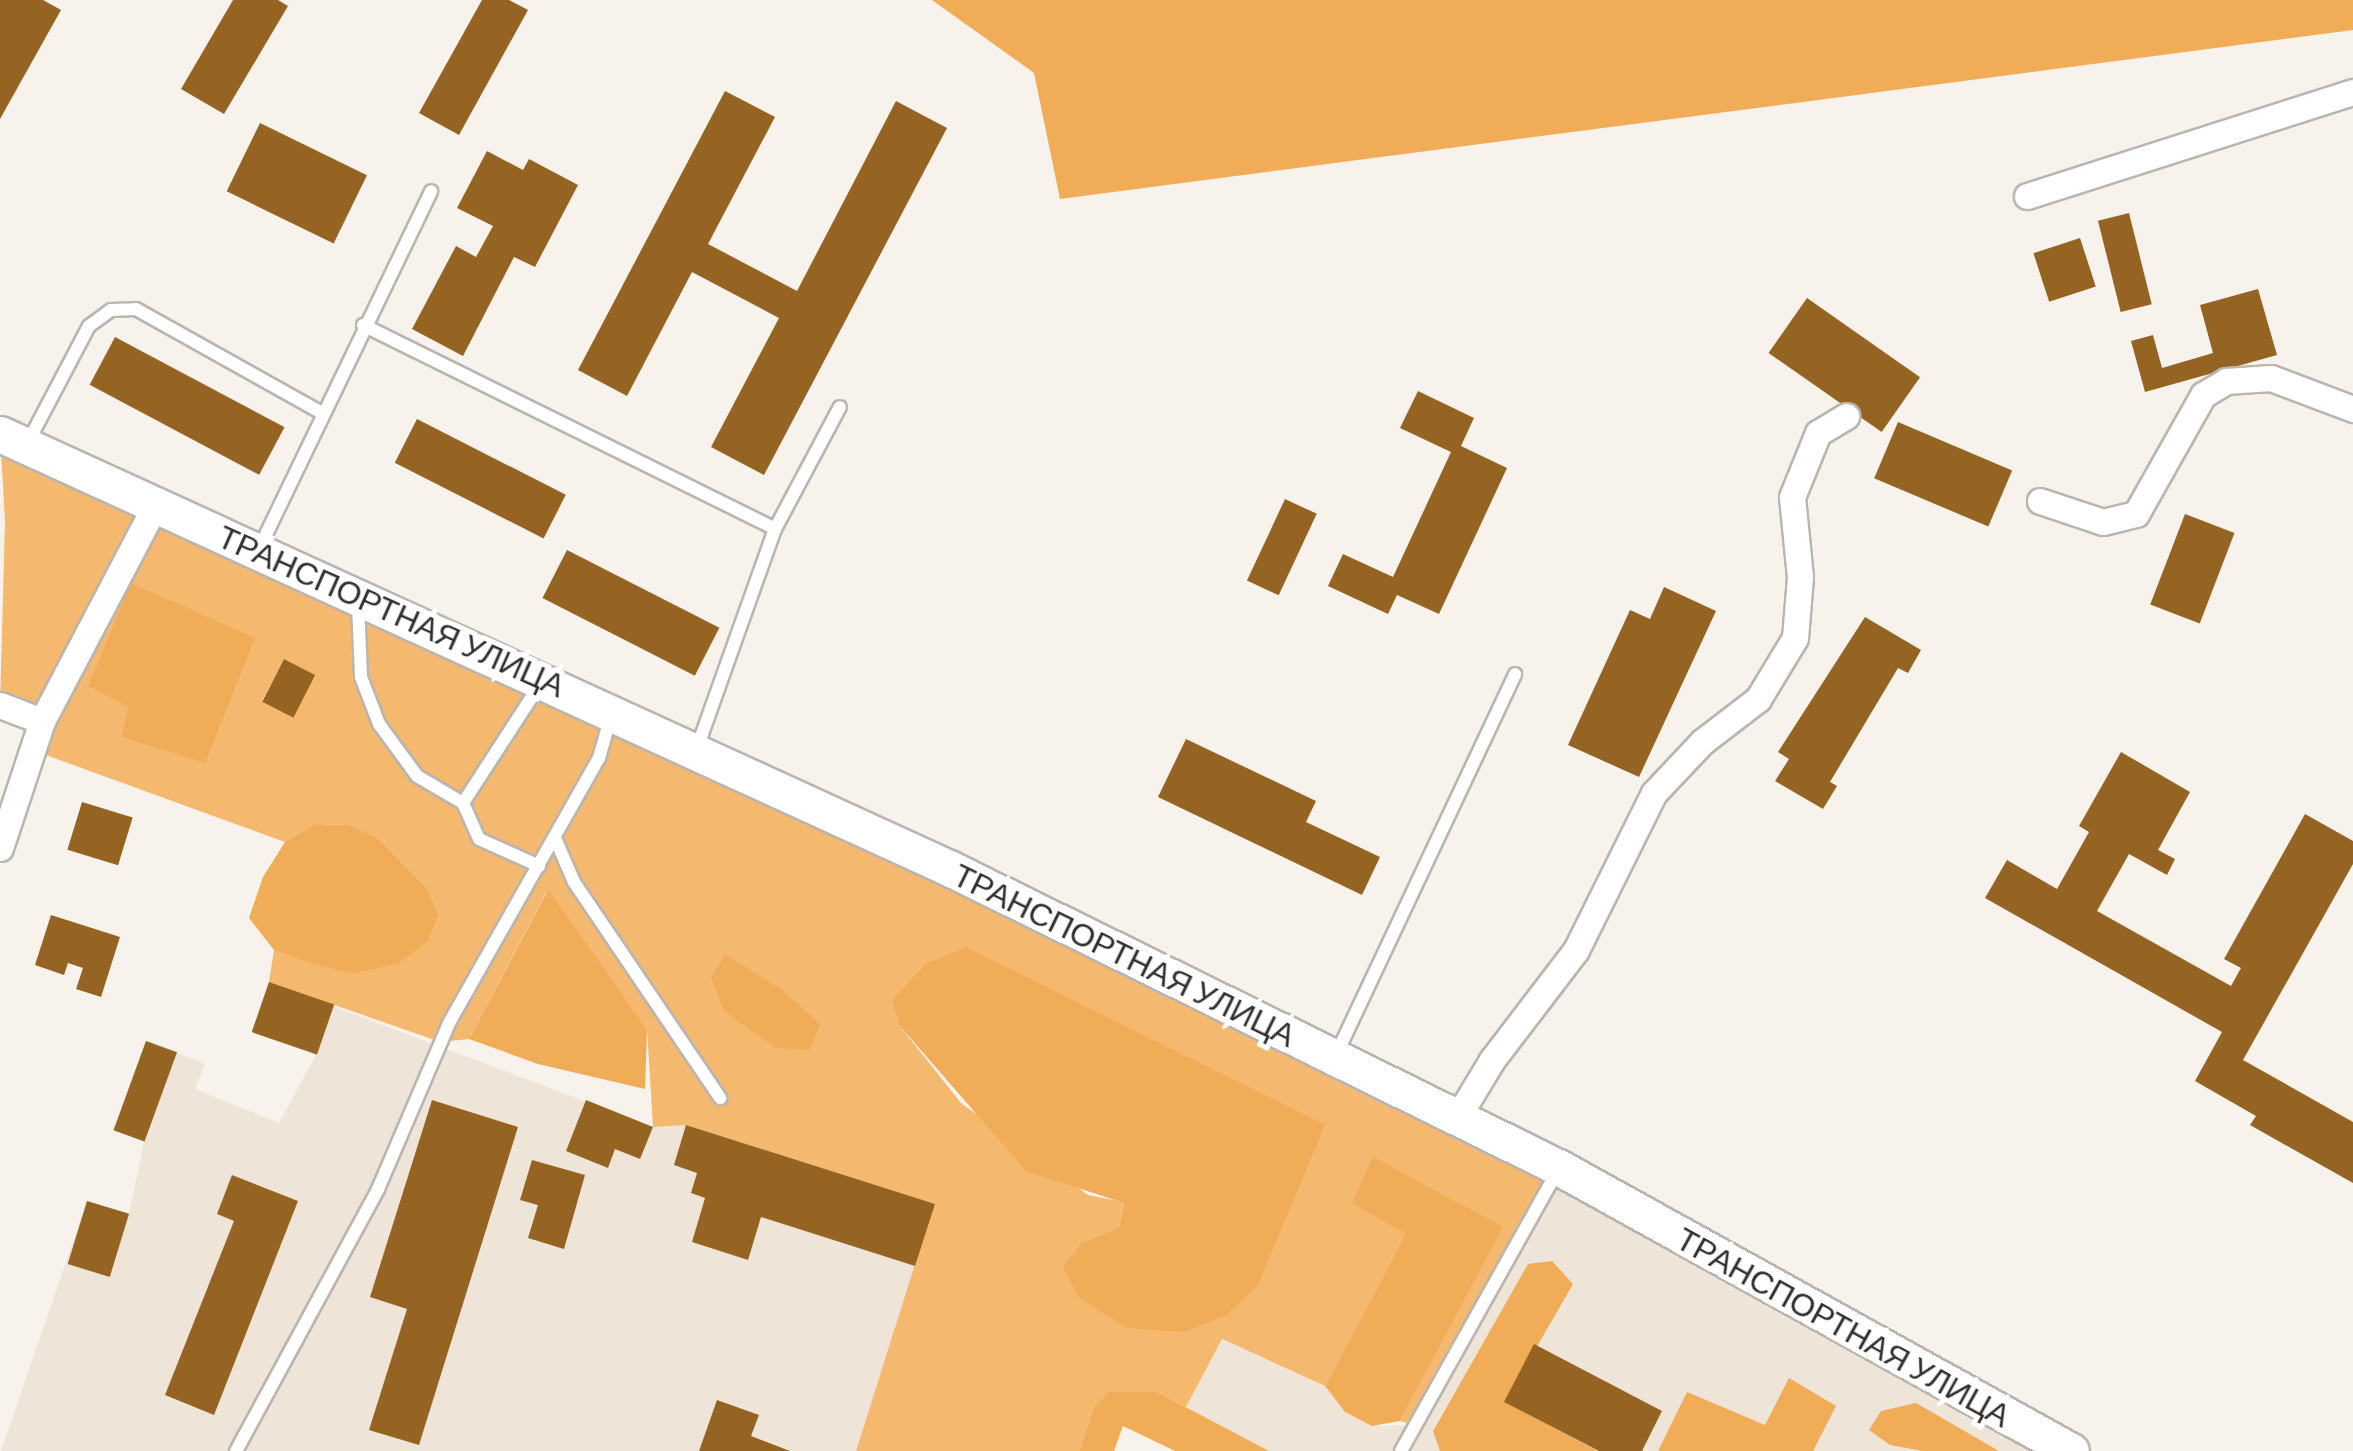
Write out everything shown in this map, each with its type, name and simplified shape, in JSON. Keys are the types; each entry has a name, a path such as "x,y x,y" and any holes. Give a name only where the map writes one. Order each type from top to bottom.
{"main road":[{"name":"ТРАНСПОРТНАЯ УЛИЦА","path":"13,440 696,748 1560,1168 2070,1451"}],"street":[{"path":"2027,196 2353,92"},
{"path":"2040,502 2103,522 2136,514 2203,396 2226,381 2271,378 2353,409"},
{"path":"1457,1118 1492,1060 1576,950 1654,793 1702,742 1758,699 1795,638 1800,577 1792,497 1818,433 1846,416"},
{"path":"0,848 42,720 156,504"},
{"path":"0,705 42,720"}],"lane":[{"path":"258,551 320,412 431,191"},
{"path":"13,440 89,326 111,310 136,310 320,412"},
{"path":"363,325 775,529"},
{"path":"696,748 775,529 840,407"},
{"path":"359,596 361,677 379,724 417,776 463,803 479,839 539,866"},
{"path":"1334,1057 1515,674"},
{"path":"463,803 544,678"},
{"path":"236,1451 378,1189 449,1023 598,758 613,709"},
{"path":"555,838 584,898 720,1098"},
{"path":"1401,1451 1560,1168"}],"shaded area":[{"path":"932,0 2353,0 2353,30 1060,199 1034,73"},
{"path":"0,434 1560,1168 1416,1425 1400,1421 1502,1227 1407,1233 1325,1386 1222,1339 1186,1407 1157,1392 1093,1409 1079,1451 856,1451 934,1204 686,1125 653,1127 647,1029 547,891 469,1039 440,1042 269,982 274,950 351,974 426,887 377,837 349,825 315,824 285,842 32,750 42,721 0,705 5,521","holes":["284,659 315,675 293,717 262,701","924,965 1227,1315 1083,1242 1119,1227 1124,1202 1088,1195 961,1103 899,1025 891,1000"]},
{"path":"131,583 255,638 205,763 122,737 128,707 88,686"},
{"path":"315,824 349,825 377,837 426,887 438,915 428,941 399,963 351,974 274,950 249,918 263,877 285,842"},
{"path":"548,890 647,1029 645,1089 538,1064 469,1039"},
{"path":"966,947 1325,1125 1258,1285 1227,1315 1184,1332 1127,1328 1079,1298 1063,1267 1083,1242 1119,1227 1124,1203 1026,1171 899,1025 891,1000 924,965"},
{"path":"725,954 781,989 820,1024 810,1050 776,1048 724,1011 711,978"},
{"path":"269,982 653,1127 686,1125 935,1204 856,1451 1,1451 87,1201 129,1214 144,1142 113,1130 146,1041 205,1064 195,1089 279,1123 316,1055 252,1032"},
{"path":"1373,1157 1503,1227 1400,1421 1372,1426 1345,1412 1325,1386 1406,1234 1352,1203"},
{"path":"1560,1168 2071,1451 1813,1451 1687,1392 1658,1451 1598,1451 1504,1402 1551,1261 1528,1265 1433,1430 1440,1451 1269,1451 1186,1407 1221,1339 1325,1386 1345,1412 1372,1426 1416,1425"},
{"path":"1552,1261 1573,1284 1505,1402 1598,1451 1440,1451 1433,1431 1528,1264"},
{"path":"1789,1378 1836,1406 1813,1451 1658,1451 1687,1392 1765,1425"},
{"path":"1109,1392 1157,1392 1269,1451 1175,1451 1123,1426 1114,1451 1079,1451 1093,1409"},
{"path":"1916,1403 1999,1451 1923,1451 1890,1445 1869,1430 1881,1411"}],"building":[{"path":"0,0 43,0 61,10 0,119"},
{"path":"233,0 278,0 288,6 224,114 181,89"},
{"path":"482,0 509,0 528,10 459,135 419,113"},
{"path":"725,91 775,117 708,244 797,291 896,101 947,128 764,475 711,447 779,318 692,272 627,396 578,370"},
{"path":"260,123 367,175 334,243 227,191"},
{"path":"487,151 523,170 529,159 578,185 535,267 514,257 463,356 412,329 456,246 476,257 493,226 457,208"},
{"path":"2129,213 2152,304 2121,312 2098,221"},
{"path":"2080,238 2096,287 2049,302 2033,253"},
{"path":"2258,289 2277,355 2145,392 2131,341 2153,335 2162,368 2213,353 2200,305"},
{"path":"1807,298 1920,377 1882,432 1769,353"},
{"path":"115,337 285,427 259,475 90,385"},
{"path":"1418,391 1474,418 1461,446 1507,468 1439,614 1397,595 1388,614 1328,586 1343,554 1393,577 1451,452 1400,428"},
{"path":"417,419 566,495 544,538 395,463"},
{"path":"1898,422 2012,470 1988,527 1874,478"},
{"path":"1285,499 1317,514 1279,595 1247,581"},
{"path":"2185,514 2234,533 2200,624 2150,605"},
{"path":"567,550 719,628 695,676 542,598"},
{"path":"1664,587 1716,611 1639,777 1568,745 1630,610 1650,619"},
{"path":"1865,617 1921,650 1908,673 1898,668 1830,782 1837,786 1823,809 1775,781 1789,759 1778,752"},
{"path":"284,659 315,675 293,718 262,702"},
{"path":"1186,739 1316,801 1306,822 1380,857 1362,895 1158,797"},
{"path":"2121,752 2190,792 2158,850 2175,859 2167,875 2129,854 2097,911 2231,986 2241,968 2224,959 2305,814 2353,841 2353,864 2243,1060 2353,1122 2353,1183 2250,1125 2256,1116 2195,1081 2222,1032 1985,898 2007,860 2057,889 2089,832 2079,826"},
{"path":"82,802 133,817 118,865 67,850"},
{"path":"51,915 120,937 101,997 76,989 83,968 68,963 64,975 35,965"},
{"path":"269,982 334,1004 317,1055 252,1032"},
{"path":"146,1041 177,1052 145,1142 114,1130"},
{"path":"432,1100 518,1127 419,1445 369,1430 407,1309 370,1297"},
{"path":"586,1100 653,1127 640,1159 615,1149 608,1168 566,1151"},
{"path":"686,1125 935,1204 915,1266 761,1217 748,1260 692,1242 705,1198 691,1193 697,1173 674,1165"},
{"path":"532,1160 585,1175 564,1249 528,1238 538,1205 520,1200"},
{"path":"232,1175 298,1201 214,1415 165,1395 234,1221 217,1214"},
{"path":"87,1201 129,1214 110,1277 68,1264"},
{"path":"1534,1344 1662,1411 1642,1451 1599,1451 1504,1402"},
{"path":"717,1400 759,1415 751,1436 790,1451 699,1451"}]}
